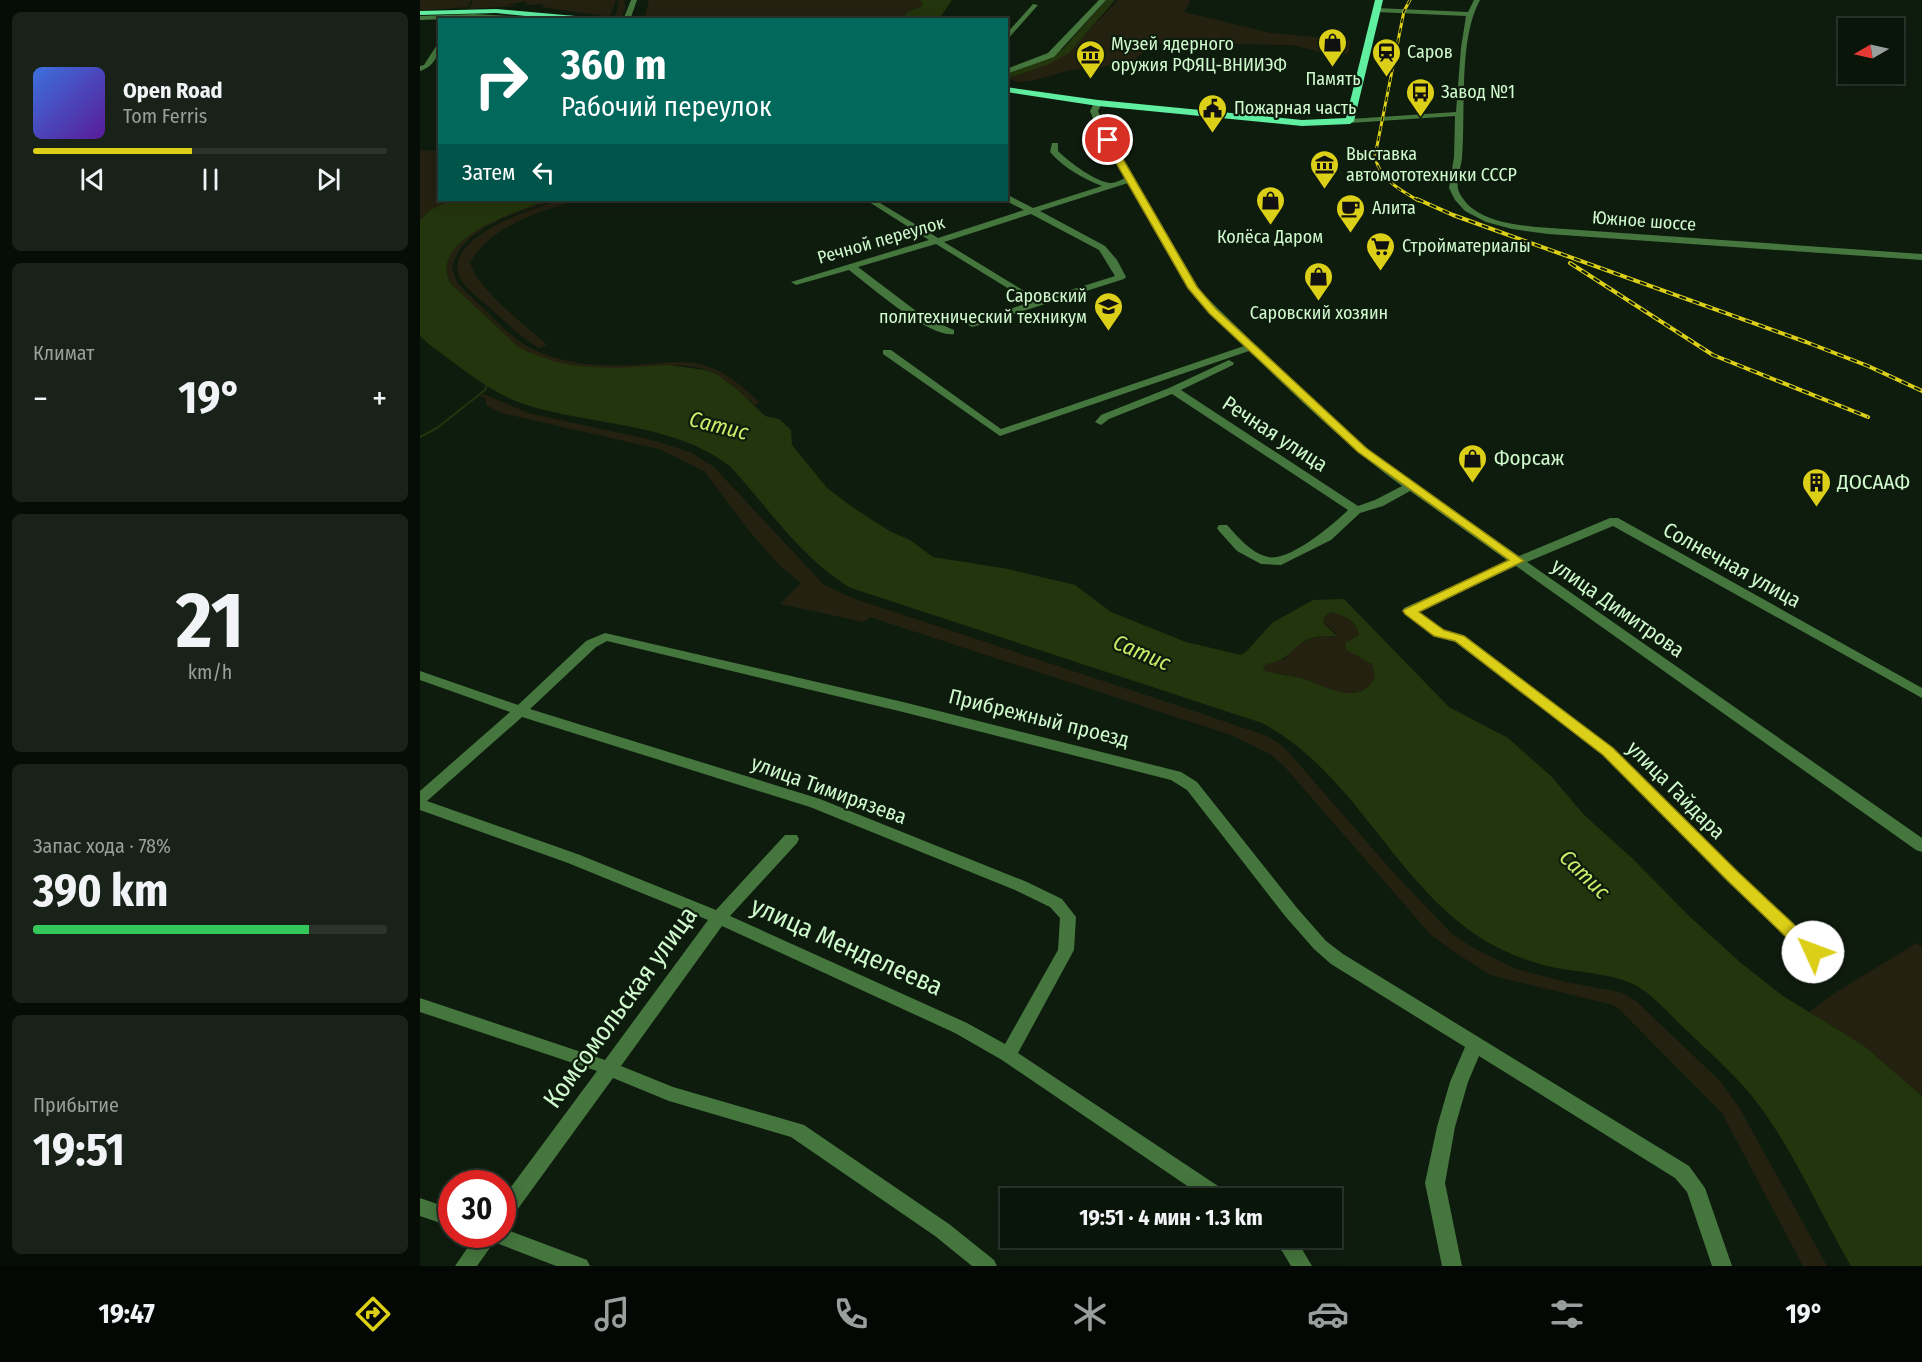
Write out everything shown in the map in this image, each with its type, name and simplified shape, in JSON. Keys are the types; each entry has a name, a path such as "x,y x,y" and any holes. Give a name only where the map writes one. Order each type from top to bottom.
{"main road":[{"path":"1008,89 1098,103 1302,123 1350,121 1379,0"},
{"path":"420,13 496,11 575,18"}],"street":[{"path":"627,18 634,0"},
{"path":"889,0 902,2"},
{"path":"1008,71 1051,55 1103,0"},
{"path":"1350,121 1459,114 1469,14 1473,3 1477,0"},
{"path":"1008,25 1026,4 1035,5 1008,37"},
{"path":"1376,10 1469,14"},
{"path":"420,18 519,16 534,18"},
{"path":"420,69 427,66 438,46"},
{"name":"улица Димитрова","path":"1098,103 1094,111 1100,125 1129,180 1197,294 1253,350 1348,438 1378,463 1922,846"},
{"name":"Южное шоссе","path":"1459,114 1458,159 1453,190 1460,201 1474,213 1491,222 1548,231 1922,257"},
{"path":"1055,145 1054,152 1063,161 1100,183 1112,186"},
{"name":"Речной переулок","path":"796,282 937,241 1129,180"},
{"path":"972,324 1120,277 1112,260 1102,248 1008,198"},
{"path":"872,201 1038,303"},
{"path":"850,266 920,319 950,332"},
{"path":"1101,422 1105,417 1173,390 1253,350"},
{"path":"887,352 1000,433 1253,350"},
{"name":"Речная улица","path":"1173,390 1356,510"},
{"path":"1223,528 1241,548 1266,561 1281,561 1327,537 1356,510 1380,503 1411,486"},
{"name":"Солнечная улица","path":"1518,561 1614,521 1922,694"},
{"name":"улица Гайдара","path":"1518,561 1409,611 1439,633 1460,639 1608,751 1740,884 1813,952"},
{"name":"Прибрежный проезд","path":"520,711 591,644 605,637 903,707 1176,776 1192,786 1291,912 1320,945 1337,959 1682,1172 1695,1188 1722,1266"},
{"name":"улица Тимирязева","path":"420,675 520,711 815,803 1021,886 1056,903 1068,917 1066,950 1008,1055"},
{"path":"420,799 520,711"},
{"name":"улица Менделеева","path":"420,804 574,859 719,918 961,1028 1008,1055 1205,1188"},
{"name":"Комсомольская улица","path":"516,1196 719,918 790,838"},
{"path":"420,1005 608,1068 669,1093 797,1131 942,1230 987,1266"},
{"path":"1452,1266 1441,1220 1436,1183 1446,1127 1459,1082 1476,1043"},
{"path":"420,1207 438,1213"},
{"path":"516,1242 580,1266"},
{"path":"465,1266 478,1248"},
{"path":"1291,1248 1302,1266"}],"shaded area":[{"path":"420,0 471,0 468,7 420,11"},
{"path":"473,0 616,0 610,16 616,15 619,0 625,0 624,5 626,5 623,15 617,18 541,7 544,6 542,4 527,5 525,1 507,5 517,6 469,9"},
{"path":"649,0 919,0 924,3 921,7 907,12 904,18 644,18"},
{"path":"1118,0 1191,0 1184,12 1271,33 1350,40 1349,53 1336,56 1292,45 1155,43 1129,64 1071,70 1031,81 1018,82 1008,78 1065,55"},
{"path":"420,150 438,151 438,201 449,201 432,209 420,220"},
{"path":"545,201 552,201 509,216 479,231 467,241 452,268 457,282 465,291 519,341 539,352 574,362 598,365 678,362 703,365 727,375 760,403 755,405 732,385 706,370 670,365 607,369 580,367 541,358 509,340 450,283 447,267 452,252 463,240 480,228"},
{"path":"558,201 575,201 532,215 504,229 491,238 470,262 482,284 492,295 547,345 539,348 519,334 466,287 458,273 459,259 467,246 496,225 532,209"},
{"path":"484,394 528,413 652,440 690,452 714,467 824,585 855,599 1267,736 1283,746 1393,872 1452,934 1475,949 1516,969 1566,982 1620,992 1636,1001 1720,1081 1740,1109 1827,1266 1803,1266 1722,1113 1619,1009 1613,1005 1490,975 1431,935 1284,766 1270,754 1231,735 870,617 864,622 780,604 801,583 780,566 751,533 704,471 659,449 501,413 486,405 486,399 479,396"},
{"path":"1330,612 1349,619 1358,630 1359,635 1345,643 1346,649 1372,664 1375,677 1369,686 1352,693 1342,692 1304,679 1262,670 1265,664 1285,659 1294,648 1310,639 1319,636 1334,637 1336,633 1323,623 1323,617"},
{"path":"1917,943 1922,947 1922,1096 1863,1045 1809,1012 1833,994"}],"water":[{"path":"919,0 952,0 940,18 904,18 907,12 921,7 923,3"},
{"name":"Сатис","path":"449,201 545,201 498,219 463,240 452,253 447,267 450,283 517,346 556,362 577,366 616,368 669,365 705,370 718,375 765,416 779,419 791,430 792,445 827,488 855,509 891,532 910,540 933,557 1008,569 1075,585 1111,612 1186,642 1241,655 1272,623 1313,600 1344,599 1449,707 1508,738 1551,776 1584,815 1741,963 1783,996 1863,1045 1922,1096 1922,1266 1851,1266 1796,1164 1759,1105 1732,1074 1659,1003 1631,983 1608,976 1553,967 1523,959 1494,946 1468,929 1430,895 1407,870 1341,789 1317,764 1291,742 1262,723 851,588 833,576 801,548 731,467 709,452 659,433 527,405 489,387 464,371 420,336 420,220 432,209","holes":["1330,612 1344,616 1355,626 1359,635 1345,643 1346,650 1372,664 1375,677 1369,686 1361,691 1342,692 1304,679 1263,670 1265,664 1280,660 1309,639 1337,636 1323,623 1324,617"]}],"waterway":[{"path":"1008,75 1046,62 1066,51 1111,0"},
{"path":"420,437 437,428 485,390 487,385"}],"railway":[{"path":"1410,0 1404,11 1375,156 1377,164 1386,177 1398,188 1419,201"},
{"path":"1417,199 1453,215 1806,342 1868,366 1922,391"},
{"path":"1570,263 1713,355 1868,417"}],"place":[{"name":"Память","path":"1333,68"},
{"name":"Саров","path":"1386,78"},
{"name":"Музей ядерного оружия РФЯЦ-ВНИИЭФ","path":"1090,80"},
{"name":"Завод №1","path":"1420,118"},
{"name":"Пожарная часть","path":"1213,134"},
{"name":"Выставка автомототехники СССР","path":"1325,190"},
{"name":"Колёса Даром","path":"1270,226"},
{"name":"Алита","path":"1351,234"},
{"name":"Стройматериалы","path":"1381,272"},
{"name":"Саровский хозяин","path":"1319,302"},
{"name":"Саровский политехнический техникум","path":"1108,332"},
{"name":"Форсаж","path":"1473,484"},
{"name":"ДОСААФ","path":"1816,508"}],"route":[{"path":"1108,140 1193,288 1212,311 1362,450 1518,561 1409,611 1439,633 1460,639 1608,751 1732,876 1813,952"}]}
